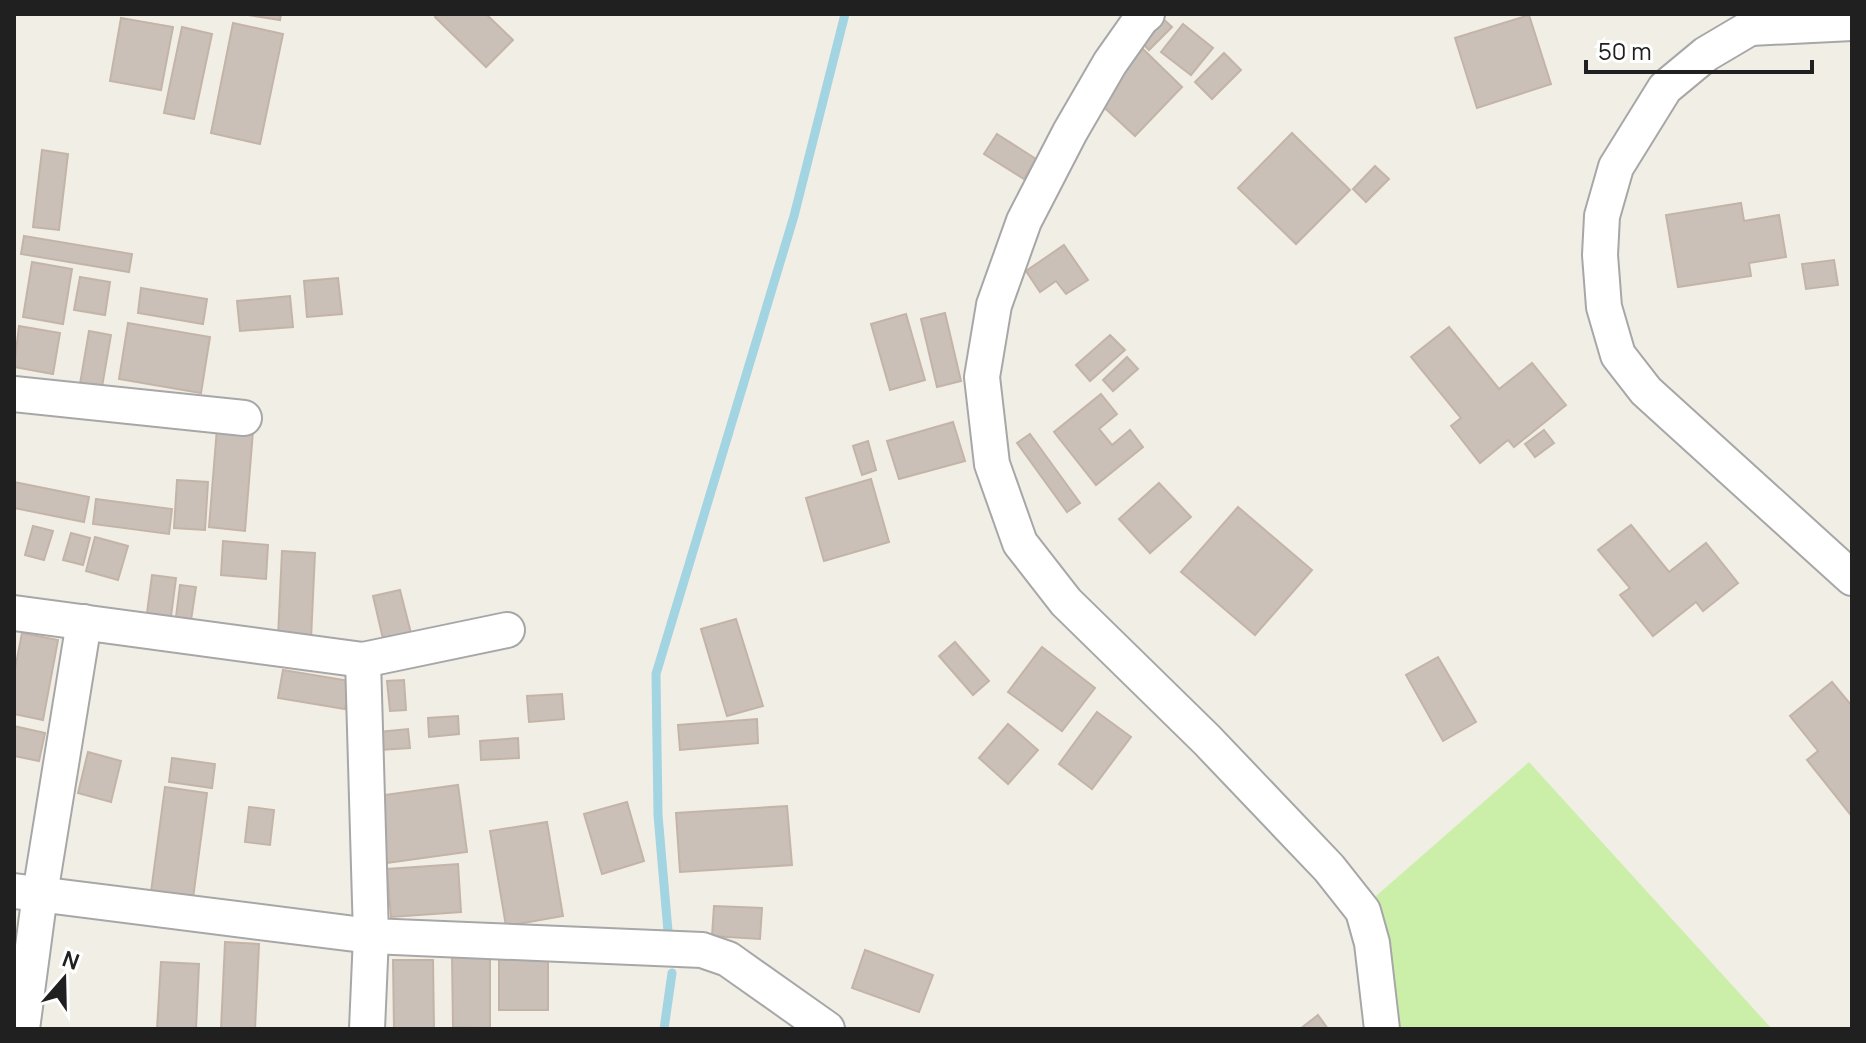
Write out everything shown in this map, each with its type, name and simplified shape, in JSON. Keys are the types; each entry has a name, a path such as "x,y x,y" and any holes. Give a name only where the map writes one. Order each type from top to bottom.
{"street":[{"path":"1147,14 1110,63 1070,132 1024,221 994,305 982,377 992,464 1020,543 1066,602 1207,740 1329,868 1363,911 1372,943 1382,1029"},
{"path":"1852,23 1759,21 1706,54 1665,88 1616,167 1602,216 1600,255 1604,307 1618,355 1646,391 1852,578"},
{"path":"14,394 244,418"},
{"path":"14,613 363,660 507,630"},
{"path":"22,1029 27,893 84,622"},
{"path":"363,660 371,936 367,1029"},
{"path":"27,893 371,936 702,950 728,959 827,1029"}],"green space":[{"path":"1529,762 1772,1029 1401,1029 1376,896"}],"building":[{"path":"242,14 281,14 280,20"},
{"path":"437,14 486,14 513,40 486,67 435,17"},
{"path":"1529,15 1551,84 1477,108 1455,38"},
{"path":"1160,16 1172,27 1149,50 1138,39"},
{"path":"121,18 173,27 161,90 110,81"},
{"path":"233,23 283,34 260,144 211,133"},
{"path":"1183,24 1213,48 1191,75 1161,52"},
{"path":"182,27 212,34 194,119 164,113"},
{"path":"1143,49 1182,87 1135,136 1095,99"},
{"path":"1224,53 1241,70 1212,99 1195,82"},
{"path":"1292,133 1350,190 1296,244 1238,188"},
{"path":"997,134 1036,159 1024,179 984,154"},
{"path":"42,150 68,154 59,230 33,227"},
{"path":"1375,166 1389,179 1366,202 1353,189"},
{"path":"1741,203 1744,221 1779,215 1786,257 1749,263 1751,276 1678,287 1666,215"},
{"path":"24,236 132,254 129,272 21,254"},
{"path":"1064,245 1088,280 1066,294 1056,281 1040,292 1026,271"},
{"path":"1834,260 1838,285 1806,289 1802,264"},
{"path":"32,262 72,269 63,324 23,317"},
{"path":"80,277 110,282 105,315 74,310"},
{"path":"338,278 342,314 307,317 304,281"},
{"path":"141,288 207,299 203,324 138,313"},
{"path":"290,296 293,327 240,331 237,301"},
{"path":"945,313 961,381 937,387 921,319"},
{"path":"906,314 925,380 890,390 871,324"},
{"path":"128,323 210,337 201,393 119,379"},
{"path":"19,326 60,333 53,374 14,367"},
{"path":"1449,327 1499,389 1532,363 1566,405 1514,447 1508,440 1480,463 1451,426 1461,418 1411,357"},
{"path":"89,331 111,335 102,387 80,384"},
{"path":"1110,335 1125,350 1090,381 1076,365"},
{"path":"1127,357 1138,369 1113,391 1103,380"},
{"path":"1101,394 1117,414 1099,429 1112,445 1130,430 1143,447 1096,485 1054,432"},
{"path":"953,422 965,461 899,479 887,441"},
{"path":"217,428 253,431 245,531 209,527"},
{"path":"1544,430 1554,443 1535,457 1525,444"},
{"path":"1030,434 1080,503 1067,512 1017,443"},
{"path":"868,441 876,470 862,475 853,446"},
{"path":"871,479 889,542 824,561 806,498"},
{"path":"177,480 208,482 205,530 174,528"},
{"path":"14,482 89,497 84,522 14,508"},
{"path":"1159,483 1191,517 1150,553 1119,519"},
{"path":"96,499 172,509 169,534 93,524"},
{"path":"1238,507 1312,570 1255,635 1181,572"},
{"path":"1631,525 1669,572 1706,543 1738,583 1703,611 1696,602 1653,636 1620,595 1630,588 1598,550"},
{"path":"33,526 53,531 44,560 25,555"},
{"path":"71,533 90,538 83,565 63,560"},
{"path":"95,537 128,546 118,580 86,571"},
{"path":"223,541 268,545 266,579 221,575"},
{"path":"282,551 315,553 311,639 278,637"},
{"path":"152,575 176,578 170,624 146,621"},
{"path":"180,585 196,587 190,627 175,625"},
{"path":"400,590 412,637 384,643 373,596"},
{"path":"736,619 763,706 727,716 701,629"},
{"path":"22,633 58,640 43,720 14,714 14,674"},
{"path":"955,642 989,681 973,695 939,656"},
{"path":"1042,647 1095,688 1062,731 1008,692"},
{"path":"1438,657 1476,722 1443,741 1406,675"},
{"path":"283,670 350,681 345,709 278,698"},
{"path":"404,680 406,710 390,711 387,681"},
{"path":"1832,682 1852,706 1850,814 1807,760 1818,751 1790,716"},
{"path":"562,694 564,719 529,722 527,696"},
{"path":"1097,712 1131,737 1092,789 1059,764"},
{"path":"458,716 459,734 429,737 428,718"},
{"path":"757,719 758,743 680,750 678,725"},
{"path":"1008,724 1038,750 1008,784 979,758"},
{"path":"14,726 45,733 39,761 14,756"},
{"path":"408,729 410,748 380,750 379,732"},
{"path":"518,738 519,758 481,760 480,741"},
{"path":"88,752 121,761 111,802 78,793"},
{"path":"172,758 215,764 212,788 169,782"},
{"path":"458,785 467,852 386,863 377,796"},
{"path":"165,787 207,793 193,898 151,892"},
{"path":"627,802 644,861 602,874 584,814"},
{"path":"787,806 792,865 680,872 676,813"},
{"path":"249,807 274,810 270,845 245,842"},
{"path":"547,822 563,916 506,926 490,831"},
{"path":"458,864 461,912 391,917 387,869"},
{"path":"714,906 762,908 760,939 712,936"},
{"path":"225,942 259,944 255,1029 221,1029"},
{"path":"865,950 933,975 919,1012 852,988"},
{"path":"452,955 490,956 490,1028 453,1027"},
{"path":"499,956 548,956 548,1010 499,1010"},
{"path":"393,960 433,960 434,1029 394,1029"},
{"path":"161,962 199,964 196,1029 157,1029"},
{"path":"1318,1015 1328,1029 1300,1029"}],"waterway":[{"path":"668,931 658,815 656,674 794,216 845,14"},
{"path":"664,1029 672,973"}]}
